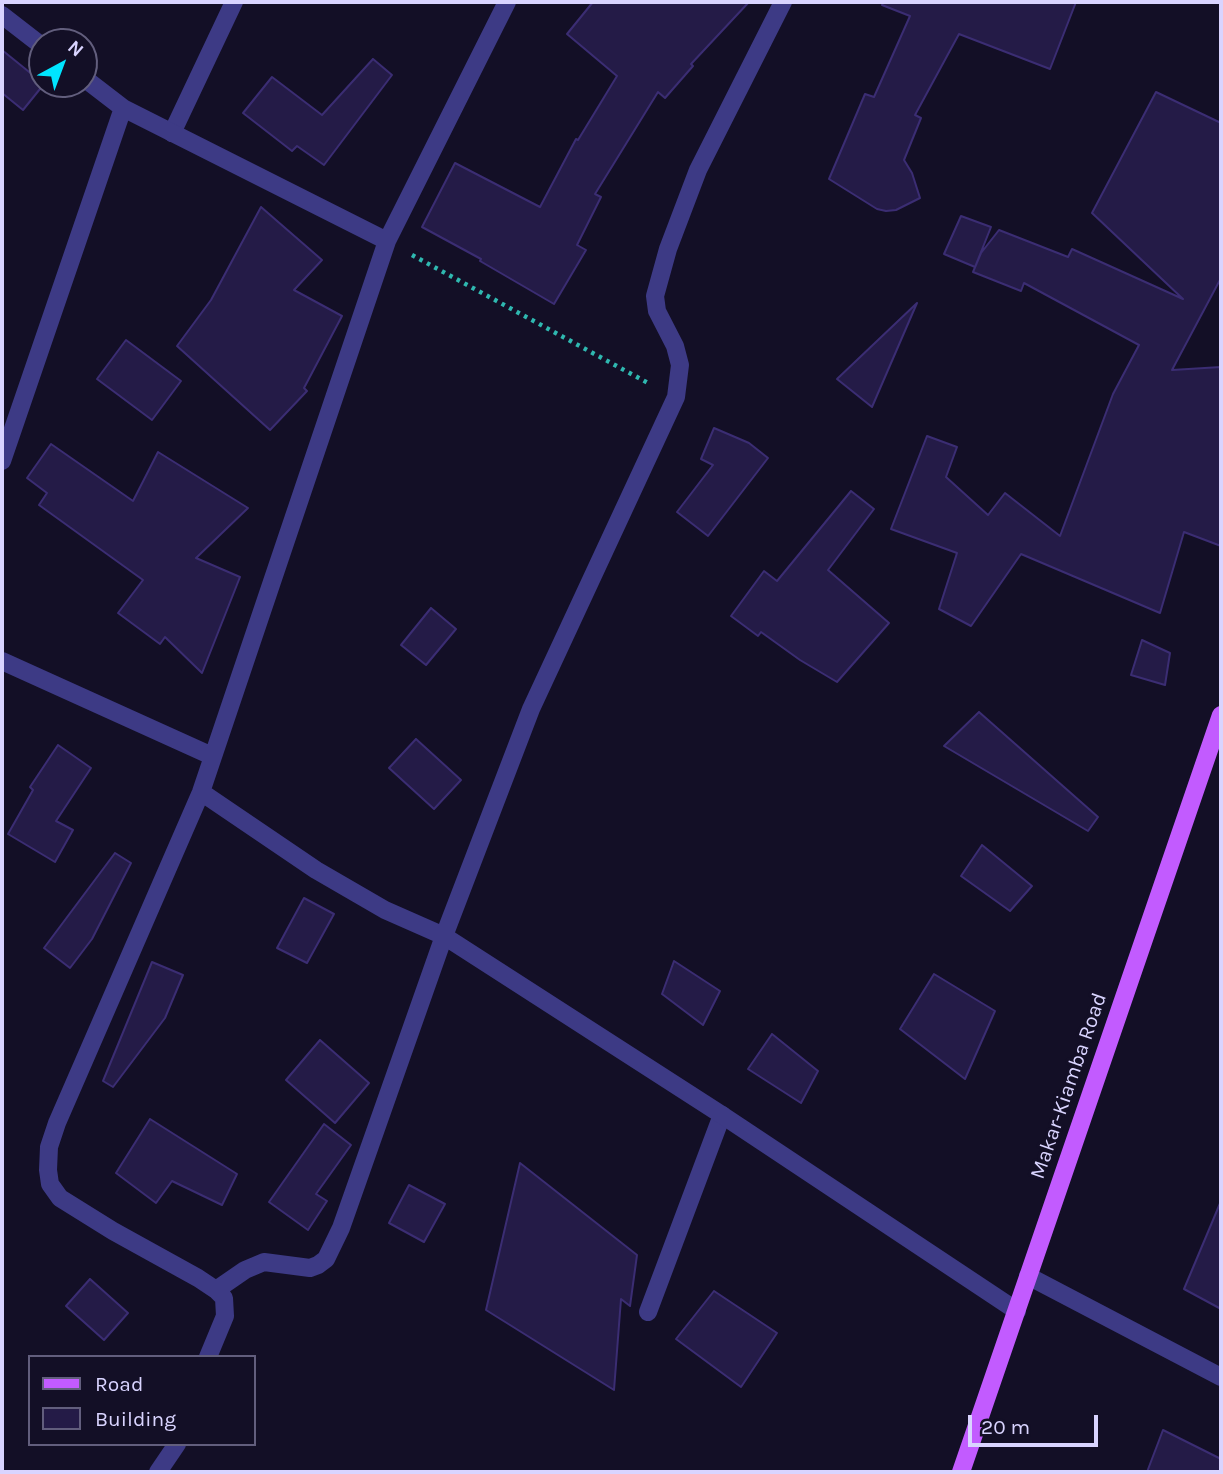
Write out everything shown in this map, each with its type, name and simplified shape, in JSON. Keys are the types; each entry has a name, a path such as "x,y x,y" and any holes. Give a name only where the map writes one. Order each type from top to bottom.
{"main road":[{"name":"Makar-Kiamba Road","path":"961,1472 1221,715"}],"street":[{"path":"172,132 234,2"},
{"path":"209,1355 225,1316 224,1298 170,1261 113,1231 60,1198 50,1184 49,1146 201,792 387,241 507,2"},
{"path":"216,1290 245,1270 264,1262 310,1268 326,1259 350,1204 444,936 531,709 677,397 680,365 675,346 657,311 655,296 667,249 698,170 783,2"},
{"path":"2,15 28,35"},
{"path":"98,89 123,108 387,241"},
{"path":"2,461 123,108"},
{"path":"2,661 212,756"},
{"path":"201,792 316,870 385,909 444,936 722,1115 1017,1311"},
{"path":"649,1312 722,1115"},
{"path":"1028,1276 1221,1377"},
{"path":"158,1472 176,1446"}],"path":[{"path":"387,241 677,397"}],"building":[{"path":"593,2 749,2 691,64 693,66 665,98 658,92 595,194 601,197 577,245 586,250 554,304 422,227 455,163 540,207 576,139 578,140 617,76 567,34"},
{"path":"883,2 1076,2 1050,69 959,34 915,115 921,118 904,160 912,173 920,198 896,210 886,211 877,209 829,179 865,94 874,97 910,16 882,5"},
{"path":"2,50 28,71 28,98 33,98 23,110 2,93"},
{"path":"373,59 392,75 324,165 297,146 292,151 243,113 272,77 322,115"},
{"path":"1156,92 1221,123 1221,278 1172,370 1221,367 1221,546 1184,532 1160,613 1021,554 971,626 939,609 957,553 891,529 927,436 957,447 946,477 988,515 1005,493 1060,536 1113,394 1139,345 1024,283 1021,291 973,272 981,253 999,230 1068,257 1072,249 1183,299 1092,213"},
{"path":"261,207 322,260 294,290 342,316 304,388 307,391 270,430 177,346 211,300"},
{"path":"961,216 991,227 975,267 944,254"},
{"path":"917,303 872,407 837,379"},
{"path":"126,340 181,381 152,420 97,379"},
{"path":"714,428 749,443 768,458 708,536 677,512 713,465 701,459"},
{"path":"51,444 133,501 158,452 248,508 196,558 240,577 202,673 165,637 160,644 118,613 143,580 39,505 47,493 27,478"},
{"path":"851,491 874,509 828,570 889,623 837,682 761,632 758,636 731,616 764,571 777,581"},
{"path":"431,608 456,629 426,665 401,645"},
{"path":"1142,640 1170,653 1165,685 1131,675"},
{"path":"979,712 1098,817 1088,831 944,746"},
{"path":"416,739 461,780 434,809 389,768"},
{"path":"58,745 91,768 56,821 73,830 55,862 8,834 33,790 30,787"},
{"path":"982,845 1032,886 1010,911 961,876"},
{"path":"115,853 131,863 92,939 70,968 44,948"},
{"path":"304,898 334,914 307,963 277,948"},
{"path":"674,961 720,991 703,1025 662,994"},
{"path":"152,962 183,975 165,1018 113,1087 103,1081"},
{"path":"934,974 995,1011 965,1079 900,1029"},
{"path":"772,1034 818,1071 801,1103 748,1069"},
{"path":"320,1040 369,1083 335,1123 286,1080"},
{"path":"150,1119 237,1174 222,1205 172,1181 156,1203 116,1173"},
{"path":"324,1124 351,1145 316,1194 327,1201 308,1230 269,1202"},
{"path":"520,1163 637,1255 630,1306 621,1299 614,1390 486,1310"},
{"path":"409,1185 445,1204 424,1242 389,1223"},
{"path":"1221,1201 1221,1309 1184,1289"},
{"path":"90,1279 128,1313 104,1340 66,1306"},
{"path":"714,1291 777,1333 741,1387 676,1339"},
{"path":"1163,1430 1221,1459 1221,1472 1147,1472"}]}
